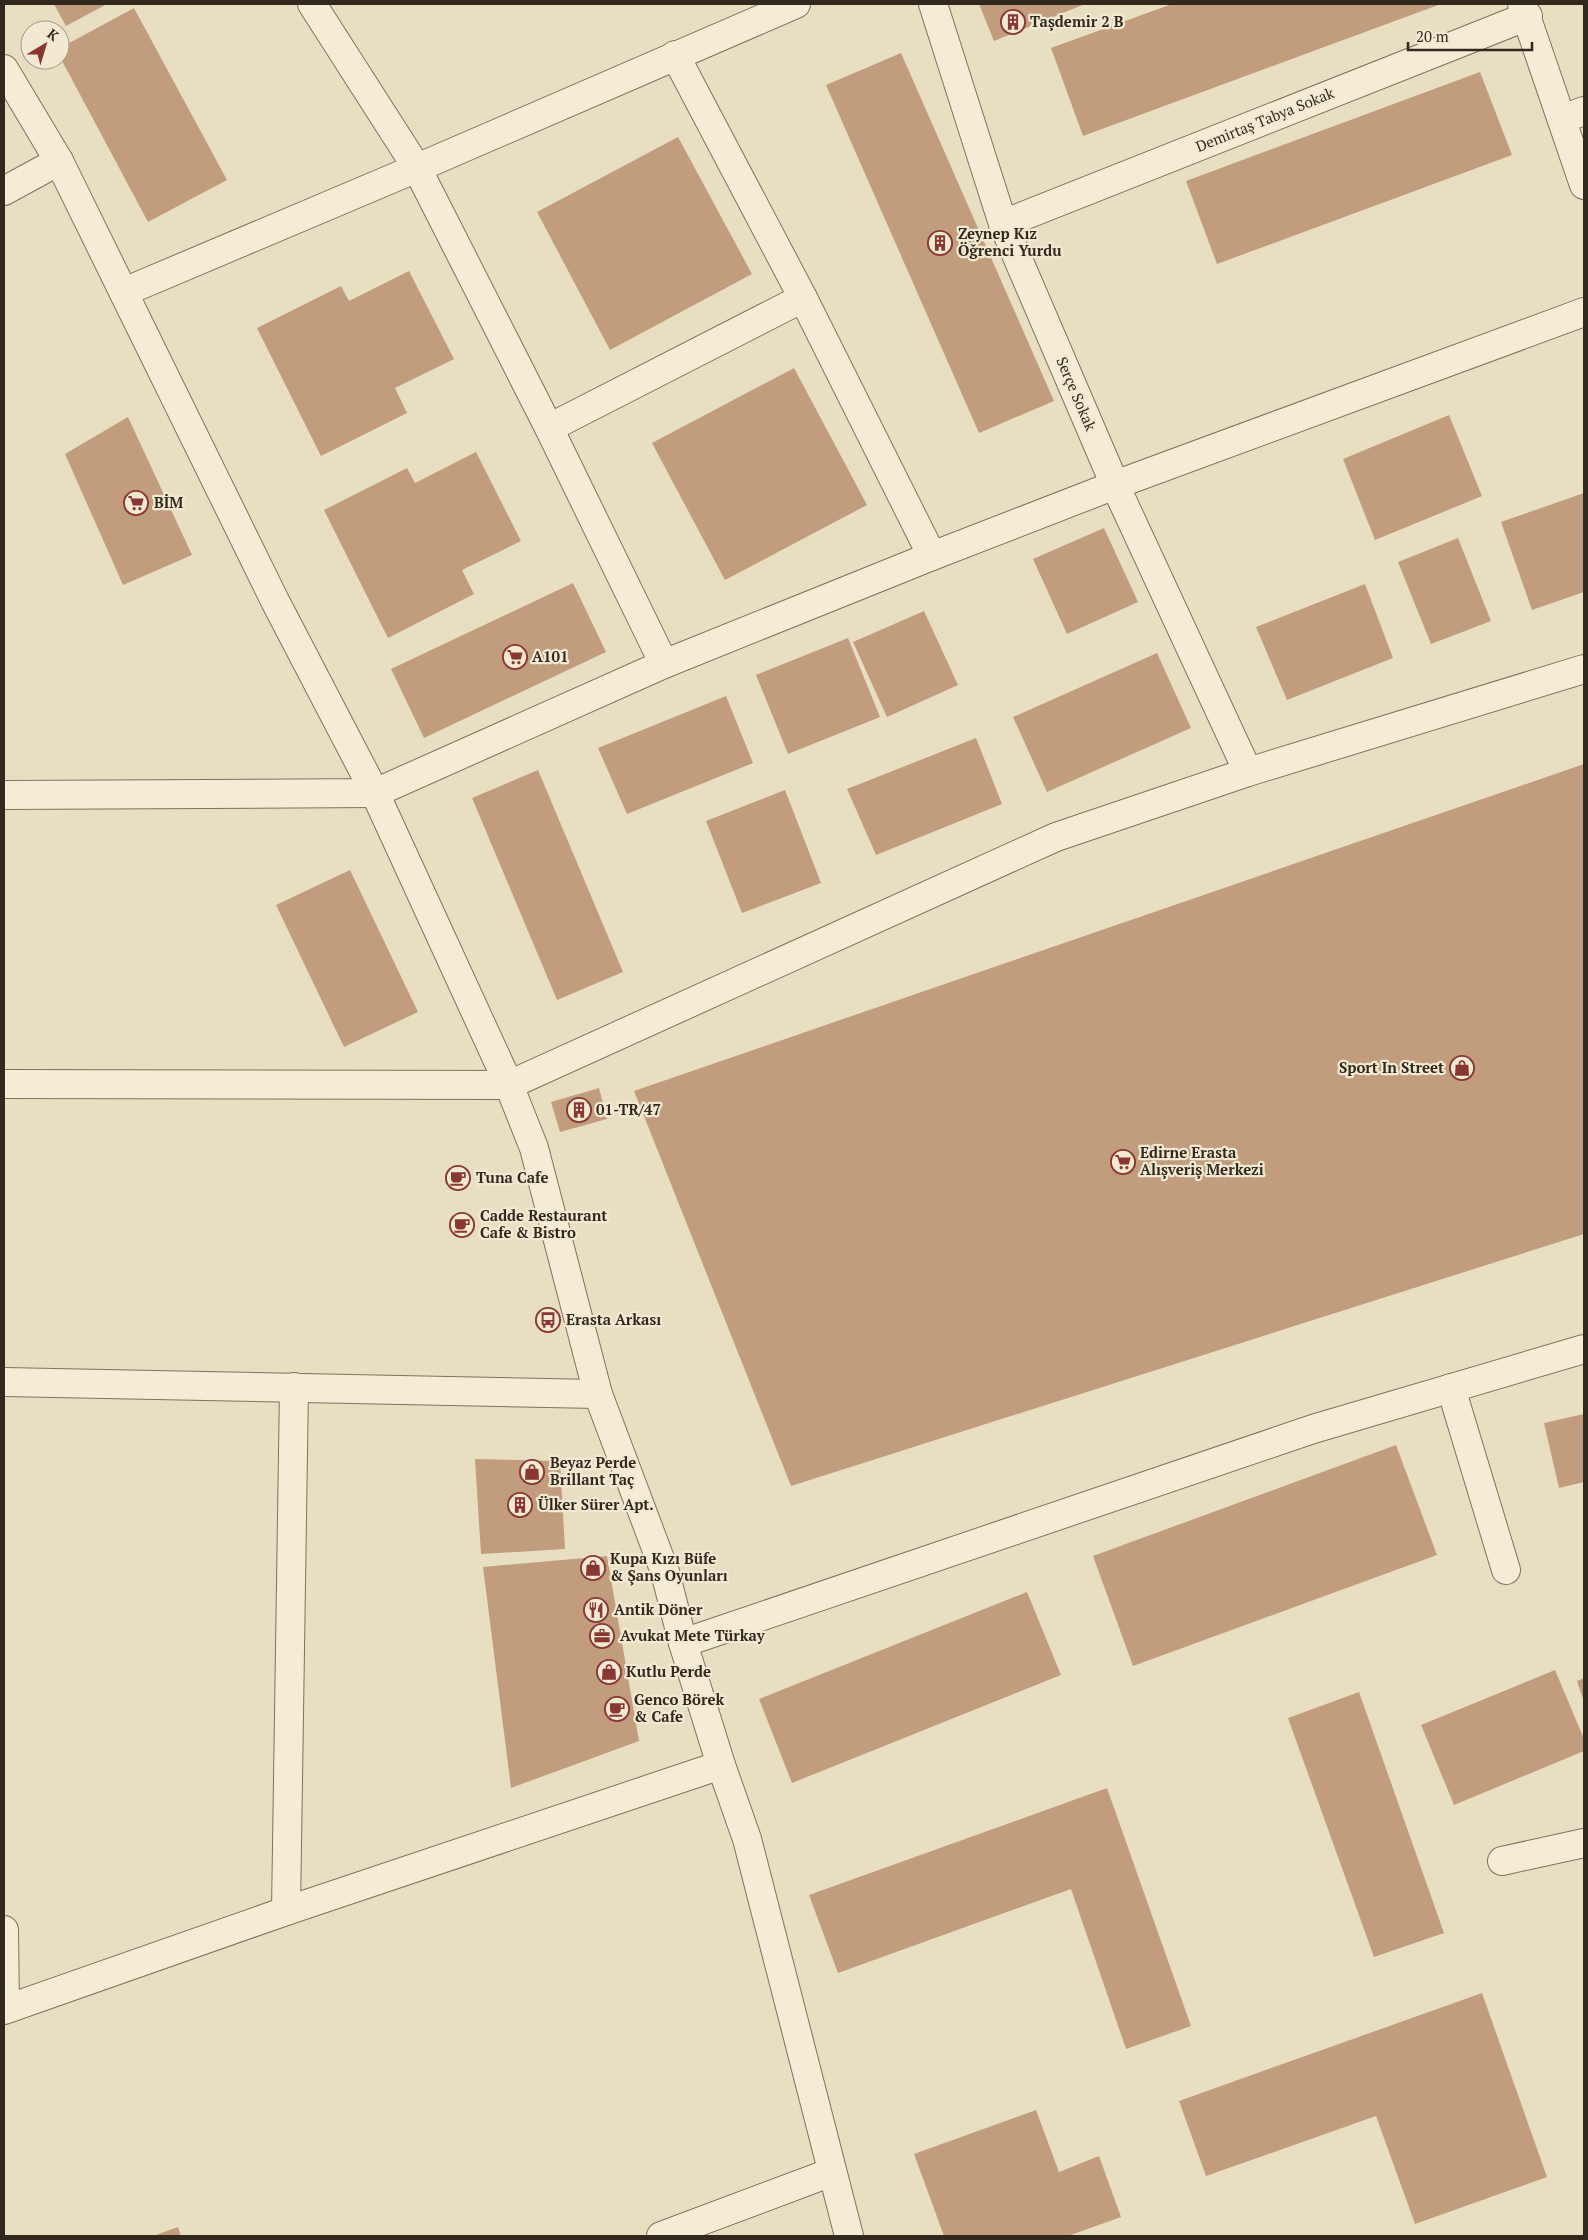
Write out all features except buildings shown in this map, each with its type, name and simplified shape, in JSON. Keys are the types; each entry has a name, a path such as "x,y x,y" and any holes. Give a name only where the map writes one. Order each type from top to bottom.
{"street":[{"path":"312,4 417,168 549,428 664,664"},
{"path":"124,292 796,4"},
{"name":"Serçe Sokak","path":"933,4 1003,224 1115,485 1248,772"},
{"path":"1525,10 1573,115 1584,185"},
{"name":"Demirtaş Tabya Sokak","path":"1003,224 1525,10"},
{"path":"675,55 802,298 932,556"},
{"path":"4,69 59,161 275,601 375,793 509,1085 534,1148 598,1394 665,1572 683,1642 721,1765 747,1838 849,2236"},
{"path":"4,191 59,161"},
{"path":"549,428 802,298"},
{"path":"4,795 375,793 664,664 932,556 1115,485 1584,312"},
{"path":"4,1084 509,1085 1056,837 1248,772 1584,669"},
{"path":"683,1642 1313,1429 1584,1349"},
{"path":"4,1382 598,1394"},
{"path":"286,1911 294,1388"},
{"path":"1451,1388 1506,1570"},
{"path":"4,1930 4,2009 286,1911 721,1765"},
{"path":"1502,1861 1584,1843"},
{"path":"661,2236 832,2172"}],"place":[{"name":"Taşdemir 2 B","path":"1013,22"},
{"name":"Zeynep Kız Öğrenci Yurdu","path":"940,243"},
{"name":"BİM","path":"136,503"},
{"name":"A101","path":"515,657"},
{"name":"Sport In Street","path":"1462,1068"},
{"name":"01-TR/47","path":"579,1110"},
{"name":"Edirne Erasta Alışveriş Merkezi","path":"1123,1162"},
{"name":"Tuna Cafe","path":"458,1178"},
{"name":"Cadde Restaurant Cafe & Bistro","path":"462,1225"},
{"name":"Erasta Arkası","path":"548,1320"},
{"name":"Beyaz Perde Brillant Taç","path":"532,1472"},
{"name":"Ülker Sürer Apt.","path":"520,1505"},
{"name":"Kupa Kızı Büfe & Şans Oyunları","path":"593,1568"},
{"name":"Antik Döner","path":"596,1610"},
{"name":"Avukat Mete Türkay","path":"602,1636"},
{"name":"Kutlu Perde","path":"609,1672"},
{"name":"Genco Börek & Cafe","path":"617,1709"}]}
